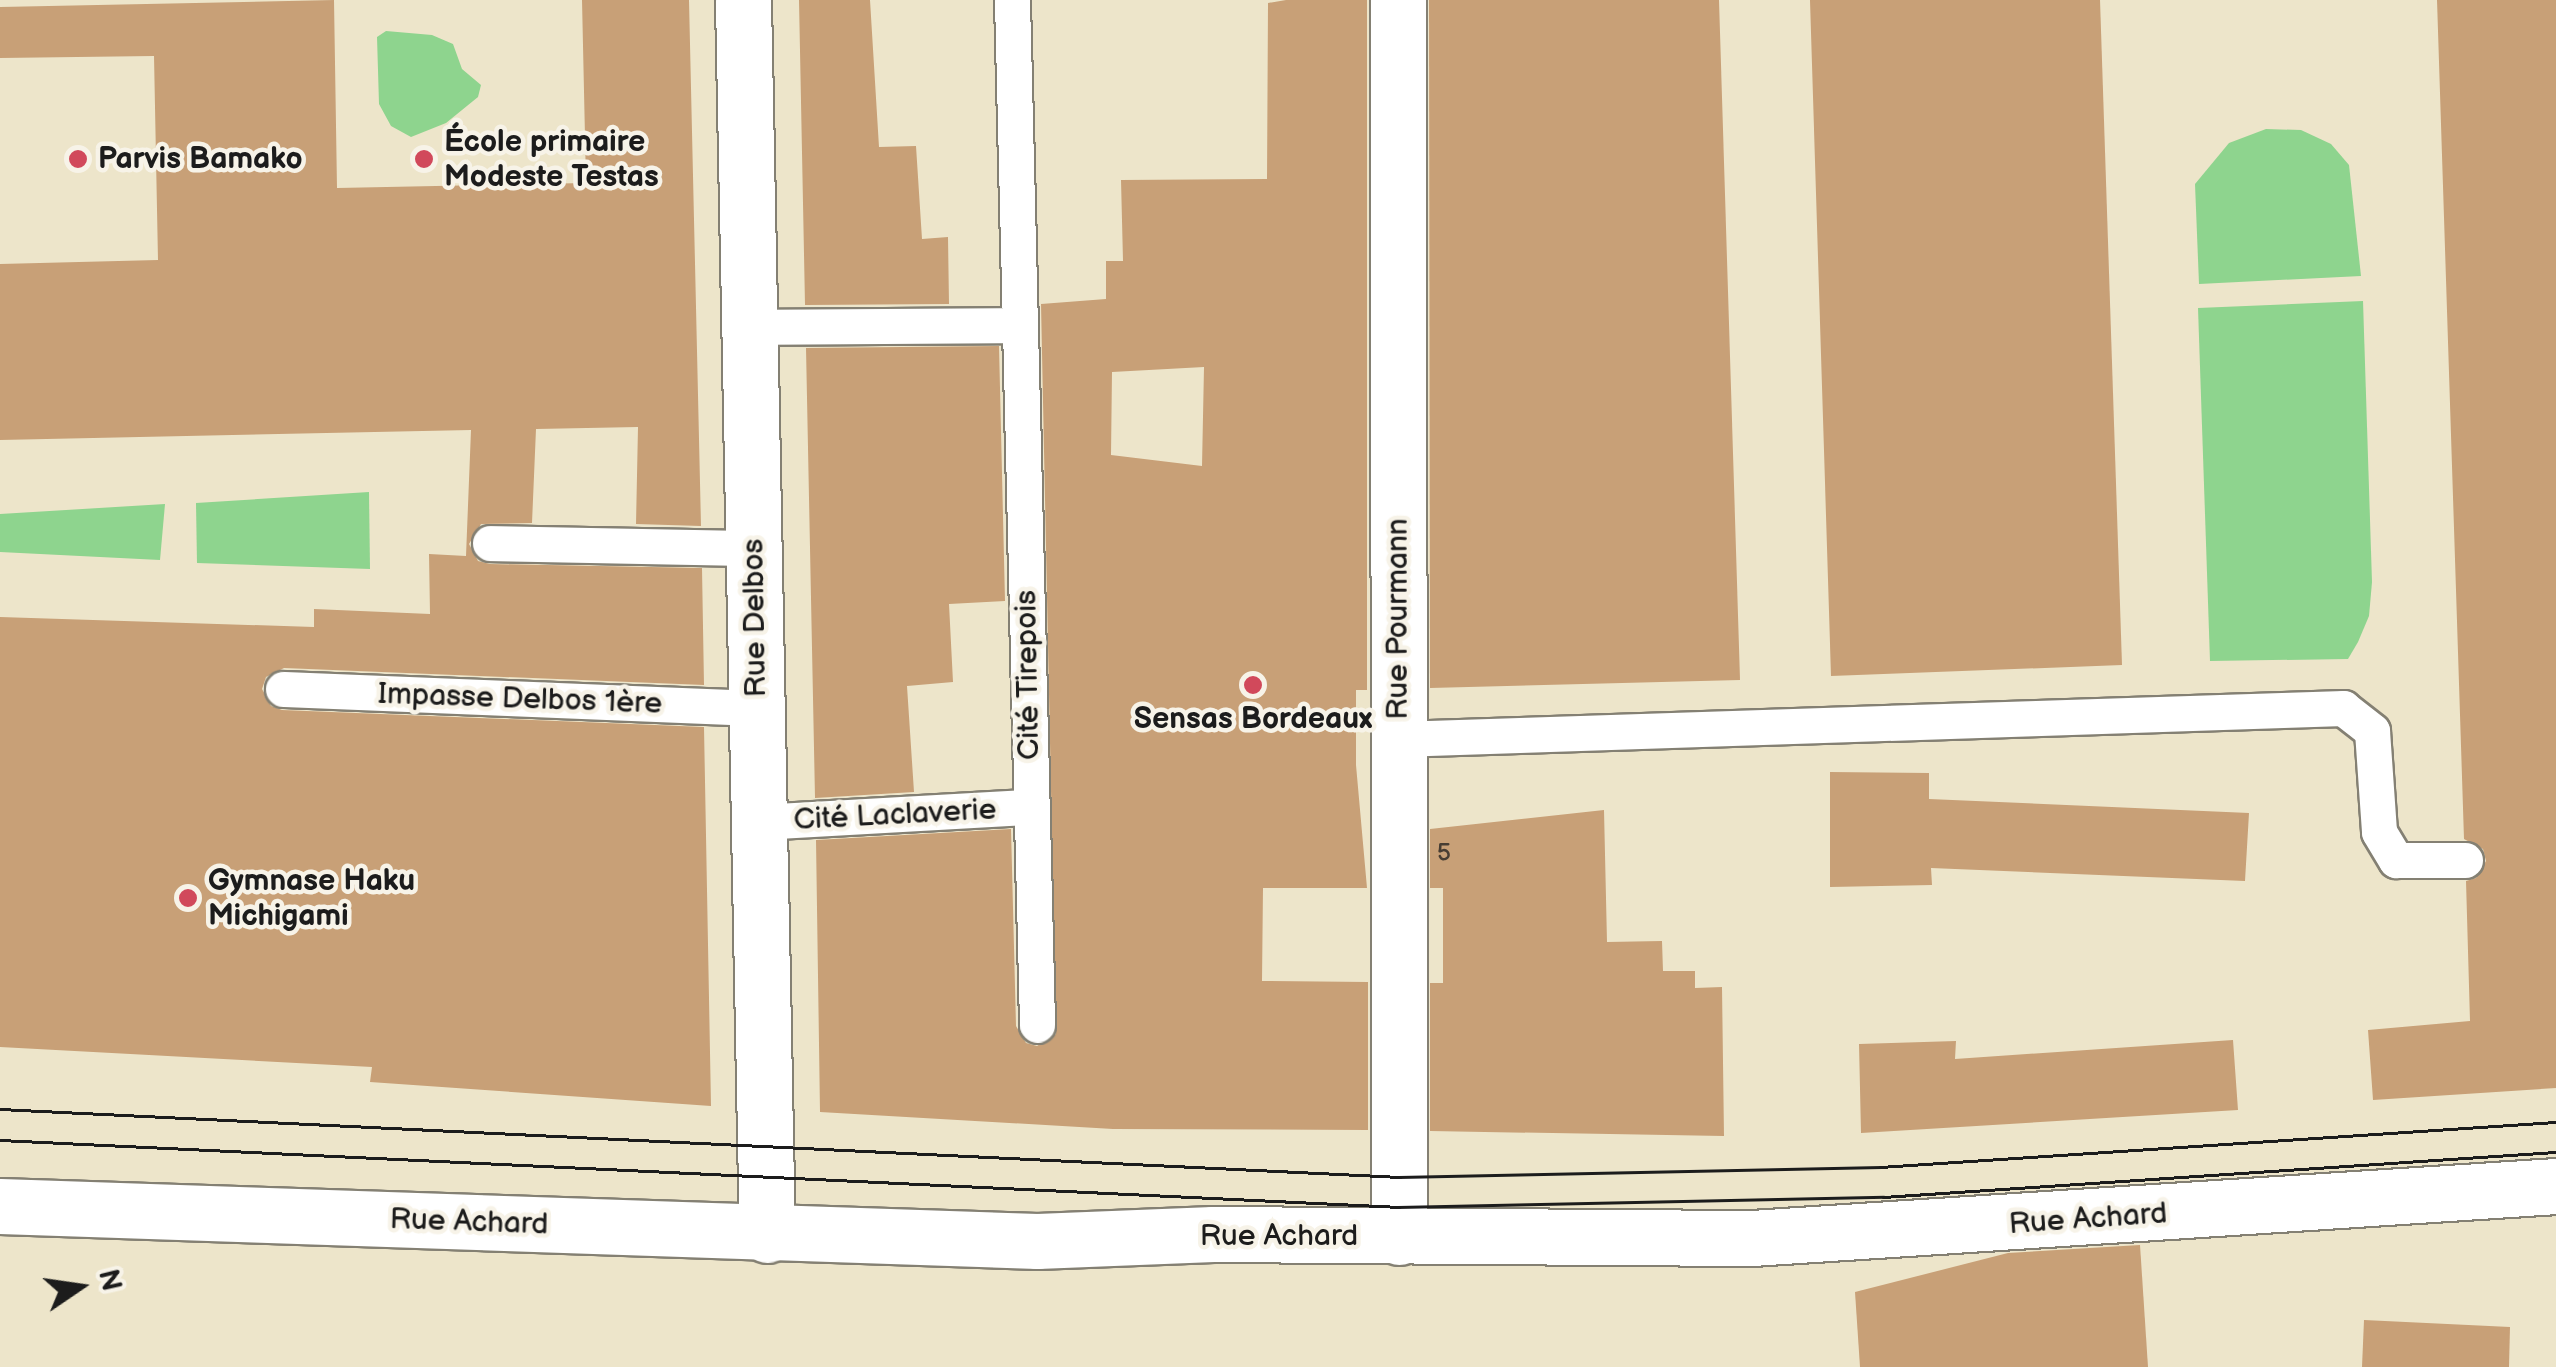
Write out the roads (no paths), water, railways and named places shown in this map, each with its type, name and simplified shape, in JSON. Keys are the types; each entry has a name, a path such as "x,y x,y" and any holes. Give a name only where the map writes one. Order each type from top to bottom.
{"street":[{"name":"Rue Delbos","path":"743,0 767,1235"},
{"name":"Rue Pourmann","path":"1398,0 1399,1238"},
{"name":"Rue Achard","path":"6,1207 767,1235 1399,1238 1891,1234 2556,1186"}],"lane":[{"name":"Cité Tirepois","path":"1012,0 1037,1025"},
{"path":"749,327 1020,325"},
{"path":"490,543 754,548"},
{"name":"Impasse Delbos 1ère","path":"284,689 756,708"},
{"path":"1398,739 2343,708 2372,731 2379,832 2396,860 2464,860"},
{"name":"Cité Laclaverie","path":"759,822 1031,808"}],"tram line":[{"path":"0,1109 1400,1177 1880,1167 2556,1122"},
{"path":"0,1140 1399,1207 1883,1197 2556,1152"}],"place":[{"name":"Parvis Bamako","path":"78,159"},
{"name":"École primaire Modeste Testas","path":"424,159"},
{"name":"Sensas Bordeaux","path":"1253,685"},
{"name":"Gymnase Haku Michigami","path":"188,898"}]}
